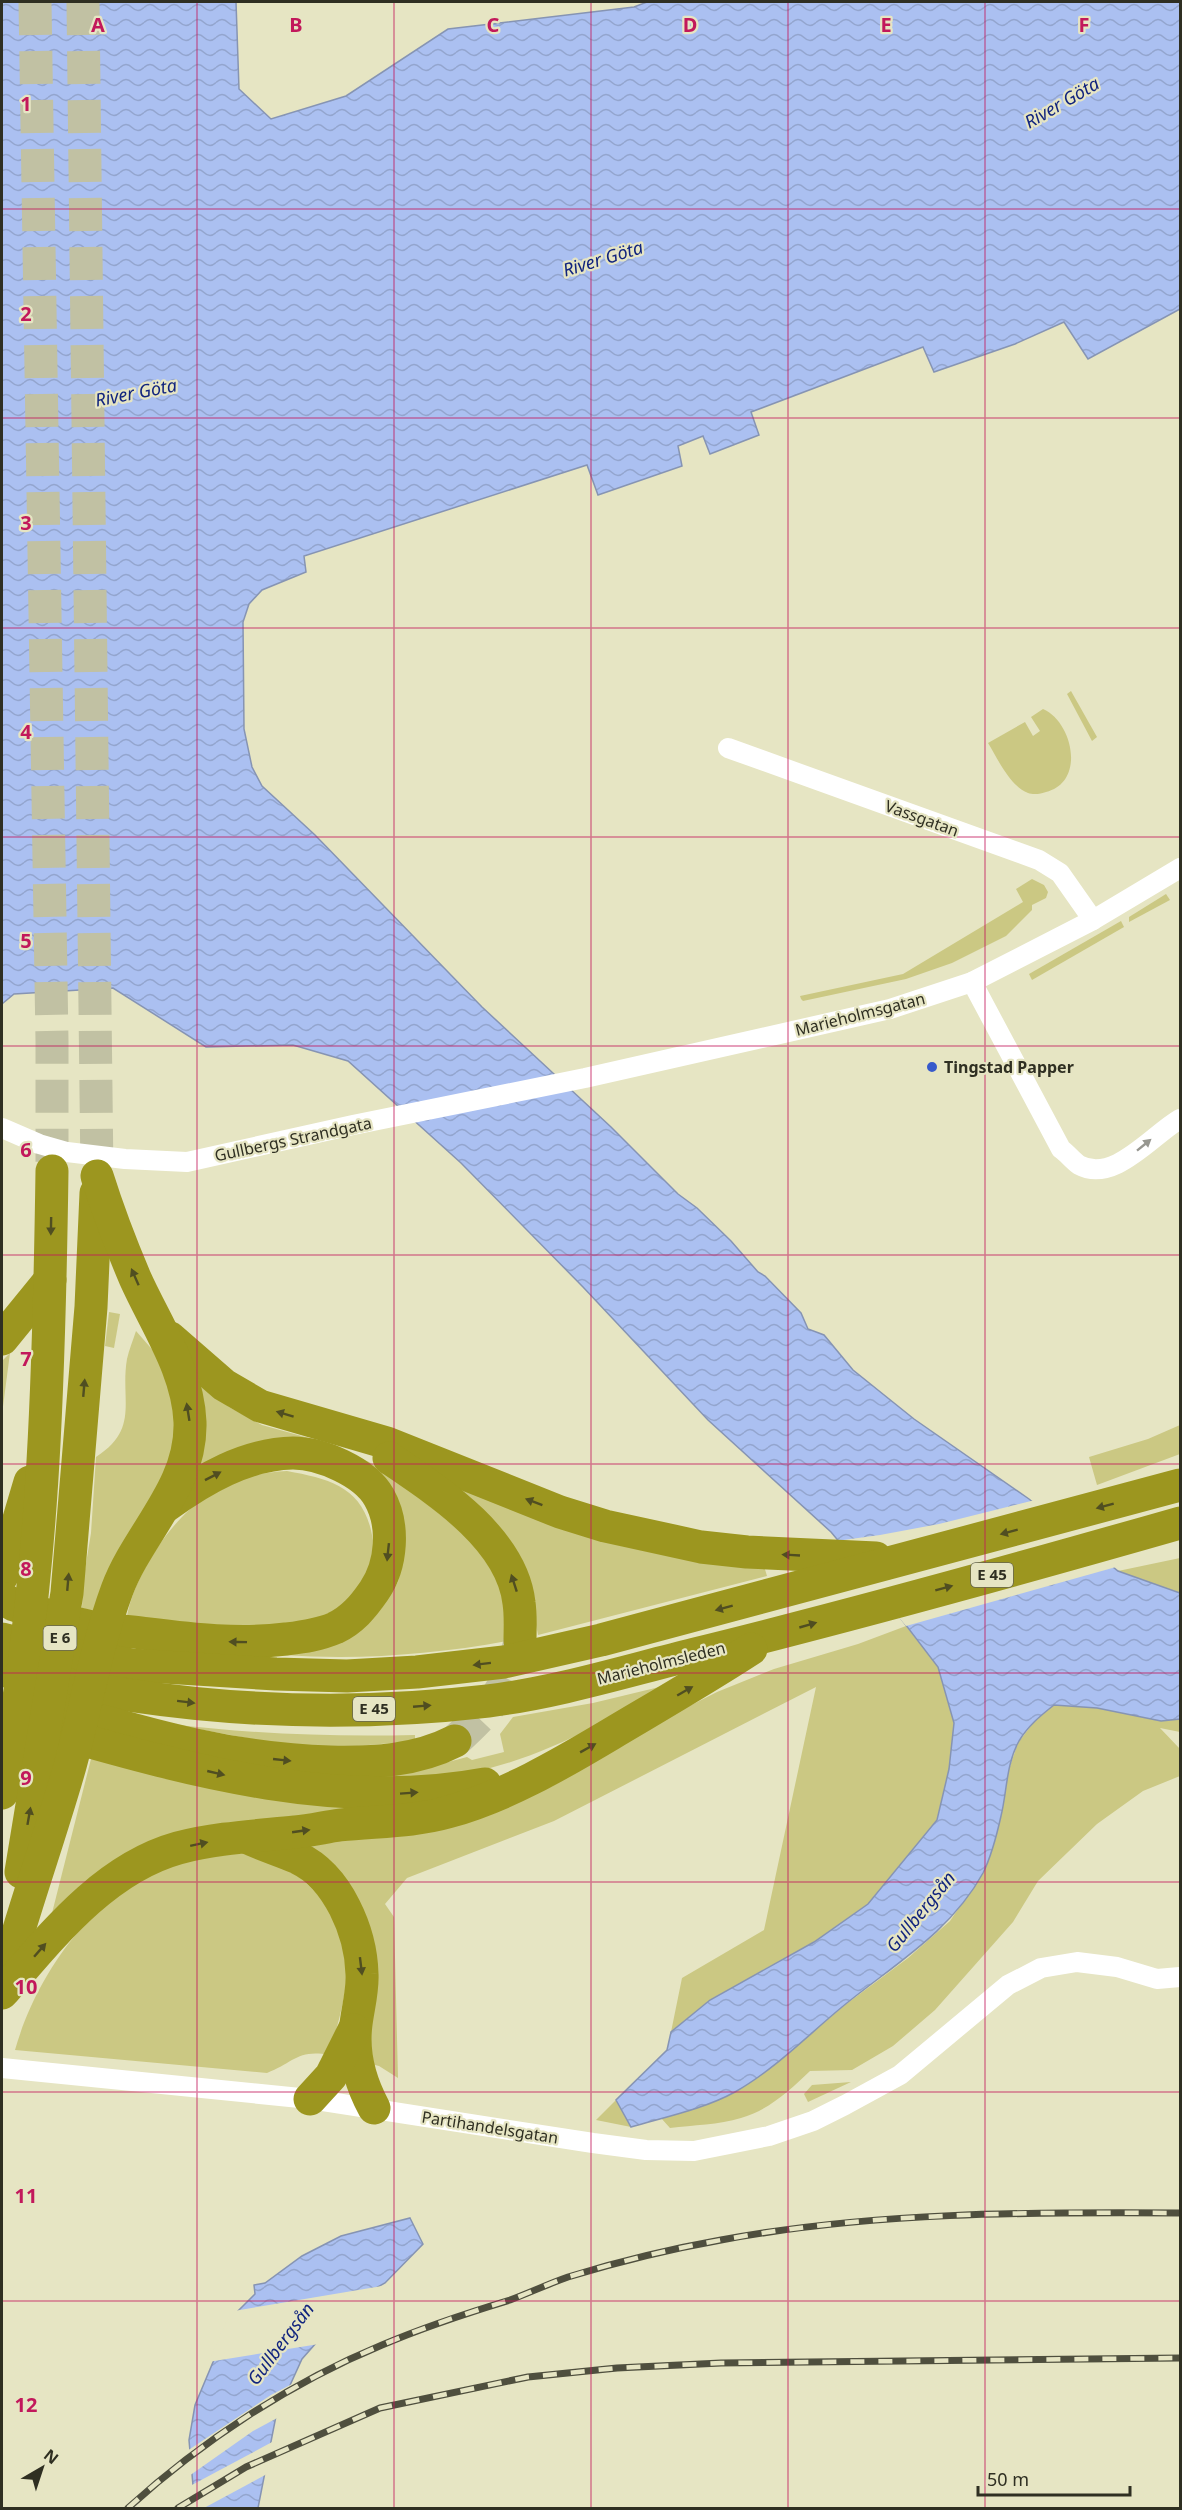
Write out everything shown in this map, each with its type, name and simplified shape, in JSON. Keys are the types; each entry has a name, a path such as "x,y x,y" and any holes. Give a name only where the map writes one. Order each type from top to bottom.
{"highway":[{"name":"E 6","path":"2,1793 35,1578 50,1280 52,1171"},
{"name":"E 6","path":"2,1991 16,1936 22,1856 67,1593 91,1306 97,1176 112,1224 135,1279 160,1328"},
{"path":"2,1339 50,1280"},
{"path":"160,1328 197,1363 238,1395 260,1406 387,1443 560,1512 648,1538 701,1547 855,1564"},
{"path":"16,1936 70,1764 105,1627 118,1588 133,1557 181,1475 187,1454 190,1422 182,1378 160,1328"},
{"path":"335,1426 423,1481 456,1506 483,1533 501,1554 513,1578 519,1602 520,1641"},
{"path":"2,1576 21,1507 42,1449"},
{"path":"2,1620 132,1661 216,1642 256,1642 309,1636 334,1628 353,1618 378,1585 390,1551 388,1519 379,1495 358,1476 328,1459 294,1453 259,1457 218,1473 189,1489 164,1507"},
{"name":"E 45","path":"2,1639 42,1649 173,1667 276,1674 348,1676 417,1672 504,1662 601,1640 855,1564 901,1560 1180,1485"},
{"name":"Marieholmsleden","path":"132,1661 226,1707 333,1712 488,1701 547,1692 772,1635 1180,1523"},
{"path":"2,1599 14,1605 98,1629 132,1661"},
{"path":"2,1991 76,1912 115,1880 142,1863 176,1849 243,1837 445,1813 482,1802 541,1773 691,1688 772,1635"},
{"name":"E 45","path":"2,1670 132,1661"},
{"path":"2,1691 120,1739 248,1780 288,1787 390,1794 438,1791 541,1773"},
{"path":"2,1717 120,1739 300,1761 392,1761 424,1754 455,1741"},
{"path":"243,1837 300,1859 319,1875 347,1910 354,1927 363,1975 355,2028 357,2068 374,2108"},
{"path":"310,2099 331,2076 355,2028"}],"street":[{"name":"Vassgatan","path":"728,748 1039,860 1060,873 1094,920"},
{"name":"Marieholmsgatan","path":"585,1078 890,1009 972,982 1094,920 1180,868"},
{"path":"972,982 1061,1149 1078,1164 1107,1169 1131,1156 1165,1128 1180,1119"},
{"name":"Gullbergs Strandgata","path":"2,1128 39,1144 67,1152 125,1159 187,1162 585,1078"},
{"name":"Partihandelsgatan","path":"2,2068 310,2099 614,2146 646,2150 694,2151 770,2136 813,2121 900,2074 1008,1985 1041,1968 1077,1962 1117,1967 1157,1979 1180,1977"}],"shaded area":[{"path":"1071,691 1097,737 1092,741 1067,694"},
{"path":"1043,709 1062,726 1068,738 1071,765 1067,777 1059,786 1044,793 1032,794 1015,784 988,743 1025,722 1033,736 1040,731 1031,717"},
{"path":"1032,879 1044,885 1048,892 1046,898 1032,905 1032,910 1006,936 952,963 906,979 803,1001 801,999 800,996 903,974 1023,902 1016,889"},
{"path":"1166,894 1170,900 1129,922 1129,917"},
{"path":"1121,921 1124,927 1032,980 1029,974"},
{"path":"109,1312 120,1314 114,1348 105,1346"},
{"path":"136,1331 157,1355 175,1402 177,1446 96,1612 82,1608 83,1582 91,1533 96,1457 110,1446 118,1436 123,1424 127,1359"},
{"path":"10,1353 2,1414 2,1361"},
{"path":"195,1375 204,1386 229,1407 262,1425 334,1445 369,1462 401,1482 474,1543 503,1589 507,1641 451,1650 395,1655 339,1657 283,1655 381,1609 398,1582 404,1553 363,1468 195,1467"},
{"path":"1180,1425 1180,1454 1097,1485 1089,1457 1148,1439"},
{"path":"287,1471 330,1482 342,1488 361,1506 368,1519 373,1545 373,1562 370,1573 365,1583 331,1619 234,1629 127,1616 131,1600 146,1566 168,1533 194,1505 236,1481 266,1473"},
{"path":"438,1477 764,1566 767,1576 538,1635 532,1604"},
{"path":"1180,1558 1180,1593 1118,1571"},
{"path":"906,1626 938,1667 954,1723 949,1769 937,1820 868,1904 814,1942 710,2000 671,2032 682,1978 764,1930 816,1687 554,1821 407,1878 385,1904 394,1917 398,2078 379,2066 367,2063 375,1988 308,1844 487,1813 553,1786 648,1727 717,1692 774,1669 858,1644"},
{"path":"676,1683 586,1731 524,1758 492,1768 459,1775 425,1778 319,1776 433,1766 467,1757 472,1760 504,1752 500,1734 513,1717 593,1703"},
{"path":"1053,1705 1097,1708 1161,1721 1180,1719 1180,1732 1160,1728 1180,1749 1180,1776 1143,1791 1097,1824 1038,1881 1013,1922 935,2010 893,2046 852,2070 810,2071 778,2099 761,2110 741,2118 670,2128 661,2118 734,2092 765,2072 845,2005 908,1958 950,1921 983,1872 1001,1817 1008,1772 1018,1743 1033,1723"},
{"path":"171,1724 293,1734 415,1735 415,1741 311,1750"},
{"path":"92,1755 380,1807 206,1830 50,1921"},
{"path":"237,1853 269,1859 293,1873 306,1883 328,1907 343,1933 347,1974 340,2015 329,2055 303,2055 267,2073 15,2050 38,1992 54,1964 95,1914 119,1894 145,1877 174,1865 197,1859"},
{"path":"851,2082 808,2102 804,2094 812,2085"},
{"path":"616,2100 631,2127 596,2120"}],"water":[{"path":"2,2 236,2 239,89 271,119 346,96 448,29 634,7 647,2 1180,2 1180,309 1088,359 1064,322 1015,344 934,372 923,347 751,412 759,435 710,454 703,436 678,446 682,466 598,495 587,465 304,556 306,572 262,590 249,604 243,622 244,729 252,767 262,786 315,835 482,1007 611,1127 678,1194 697,1208 731,1241 758,1272 765,1276 801,1313 808,1329 824,1335 853,1370 914,1419 1029,1499 1118,1571 1180,1593 1180,1719 1161,1721 1097,1708 1054,1705 1049,1709 1019,1741 1009,1769 1003,1807 989,1860 970,1894 954,1913 919,1947 763,2073 735,2092 697,2108 631,2127 616,2100 667,2050 671,2032 710,2000 814,1942 868,1904 937,1820 949,1769 954,1723 938,1667 831,1532 708,1420 583,1287 461,1163 348,1061 293,1045 206,1047 113,988 14,994 2,1004"},
{"name":"Gullbergsån","path":"410,2218 423,2244 385,2283 354,2300 302,2359 276,2416 258,2508 195,2508 189,2440 195,2405 232,2317 255,2294 254,2285 265,2283 302,2256 341,2236"}],"pier":[{"path":"1035,1500 1116,1567 906,1626 836,1541 939,1524"},
{"path":"388,2285 356,2302 319,2344 208,2362 229,2316 234,2311"},
{"path":"294,2383 279,2417 253,2431 189,2476 187,2451 271,2395"},
{"path":"274,2441 267,2474 204,2508 192,2508 190,2486"}],"tunnel":[{"path":"35,2 52,1041 52,1171"},
{"path":"83,2 97,1176"},
{"path":"455,1741 488,1708 504,1685 520,1641"}],"railway":[{"path":"128,2508 156,2483 217,2437 314,2377 414,2332 605,2266 721,2240 835,2224 1007,2214 1180,2213"},
{"path":"178,2508 246,2467 380,2408 528,2377 617,2368 721,2363 1180,2358"}],"place":[{"name":"Tingstad Papper","path":"932,1067"}],"water label":[{"name":"River Göta","path":"1062,103"},
{"name":"River Göta","path":"603,259"},
{"name":"River Göta","path":"136,393"}]}
